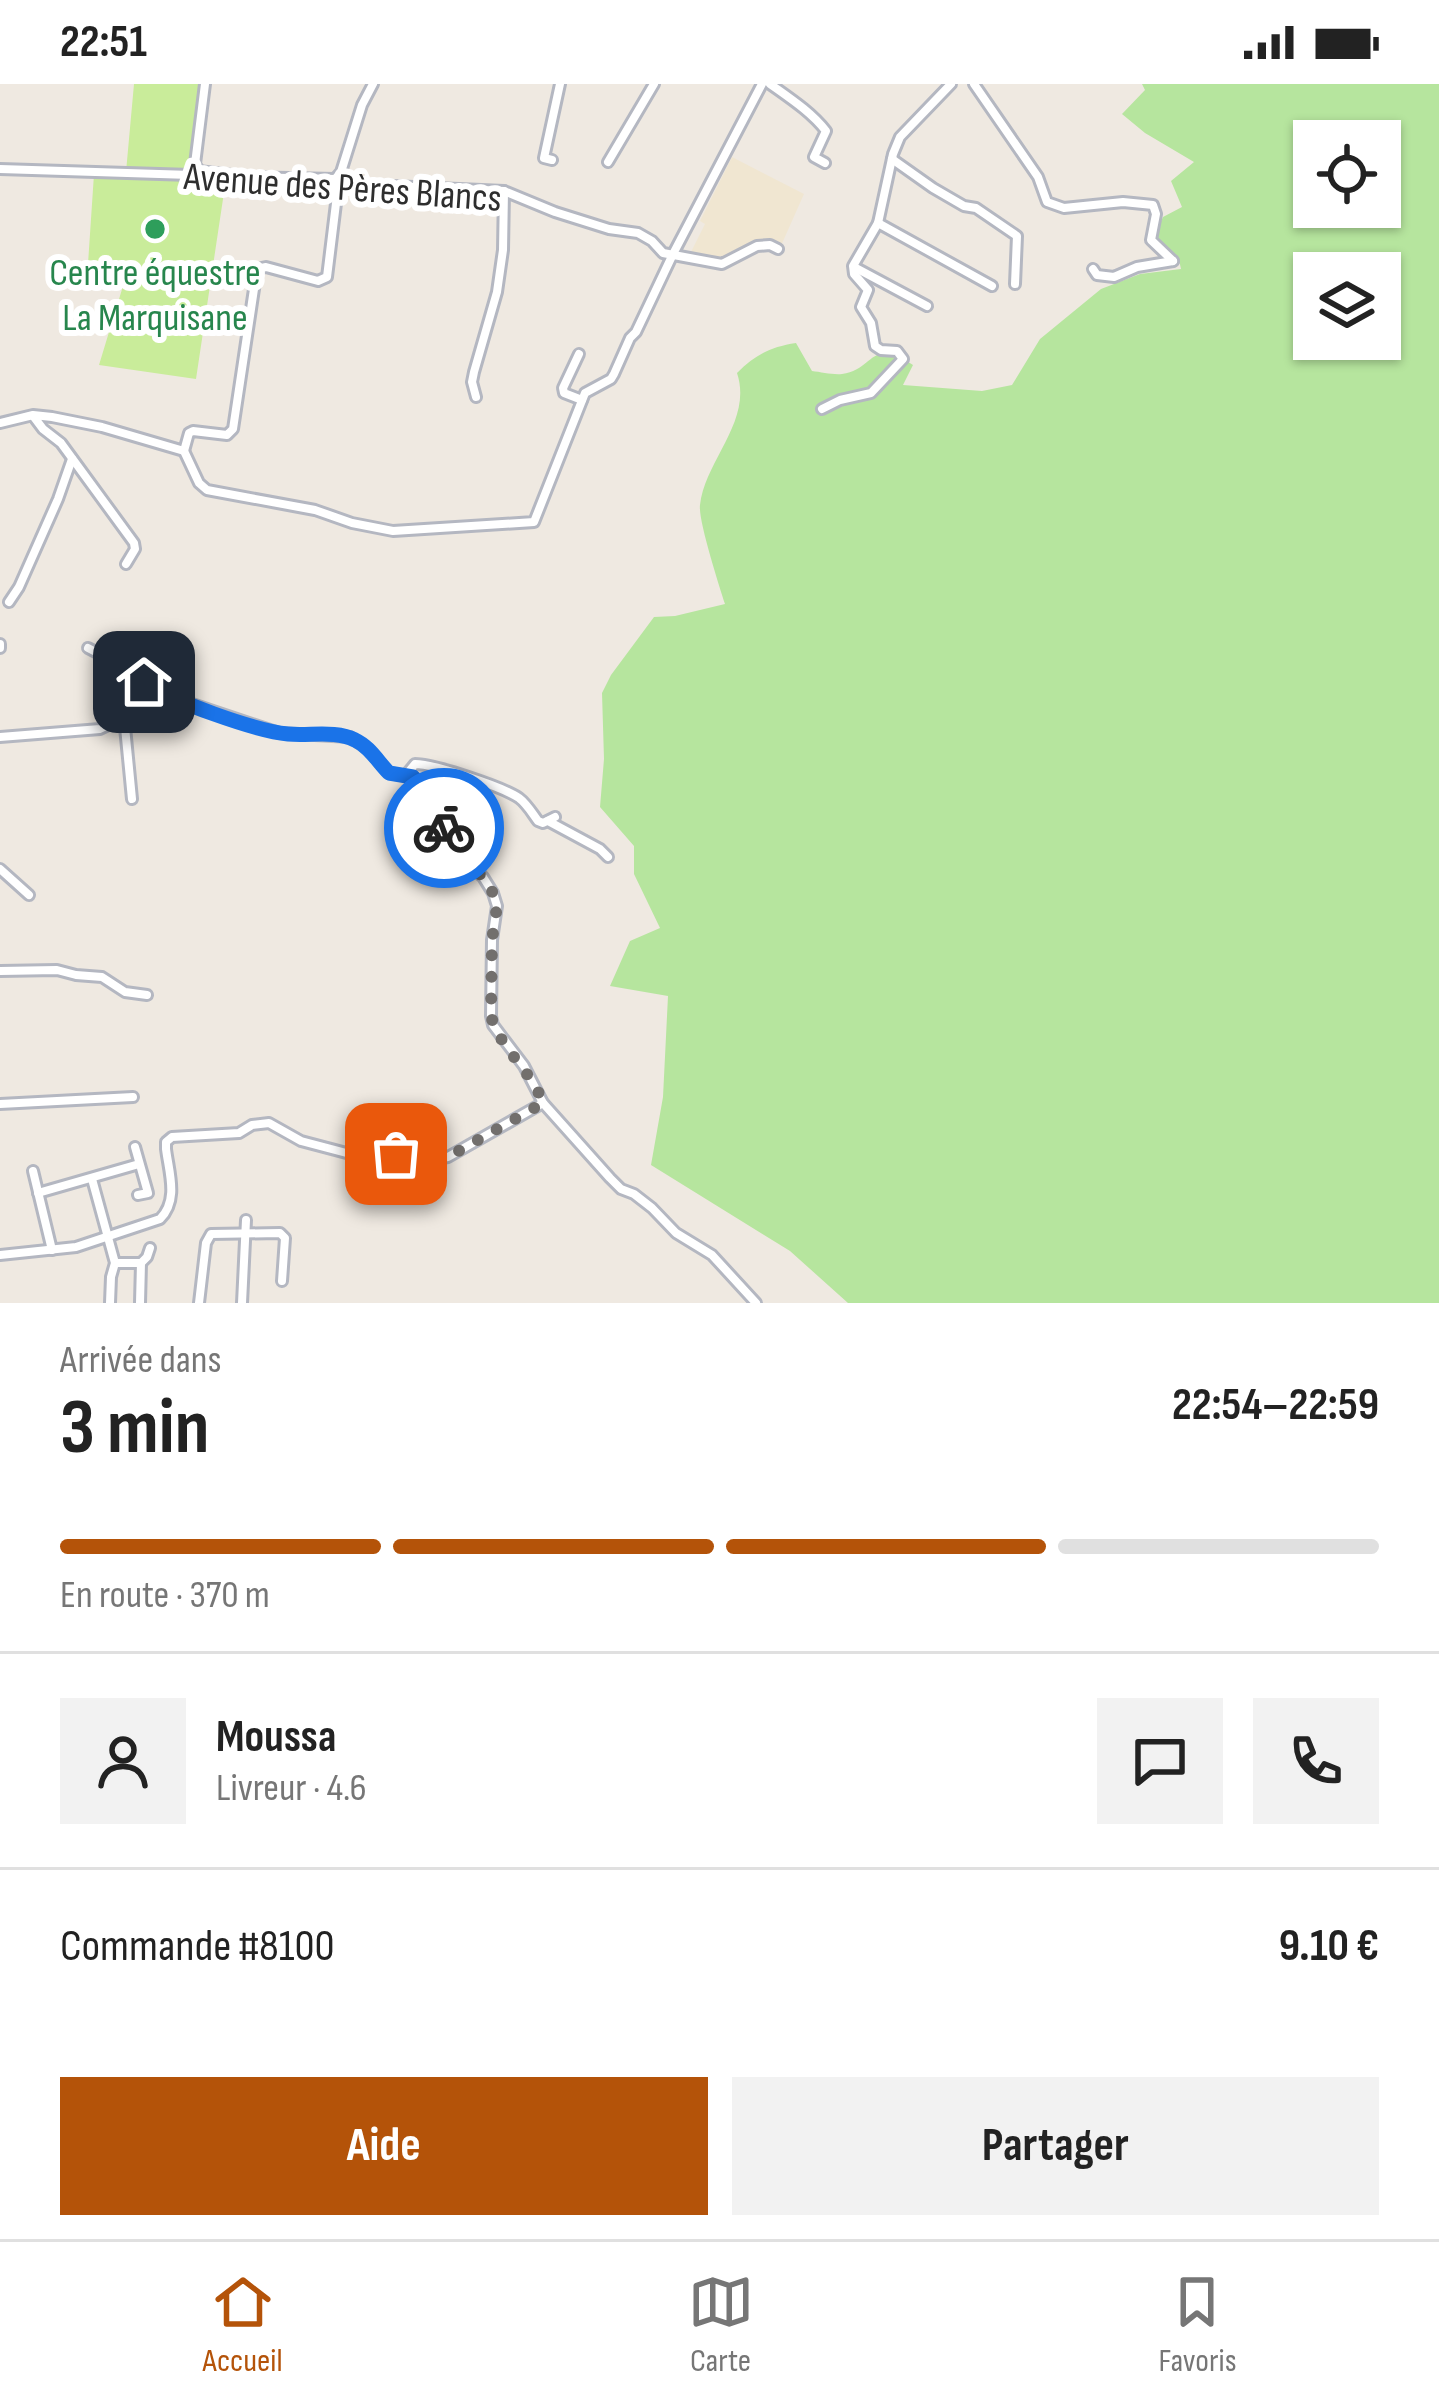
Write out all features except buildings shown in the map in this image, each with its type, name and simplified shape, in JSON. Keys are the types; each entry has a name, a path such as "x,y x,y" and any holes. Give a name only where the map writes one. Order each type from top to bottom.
{"street":[{"path":"199,171 195,164 205,84"},
{"path":"373,84 335,179 338,187 327,277 318,281 266,267 257,269 233,429 227,435 189,434 184,451 207,490 315,510 393,531 534,522 582,400 591,388 614,374 766,84 810,112 826,129 814,157 825,163"},
{"path":"552,160 544,158 560,84"},
{"path":"608,162 654,84"},
{"path":"822,409 871,393 903,359 892,348 878,349 871,322 861,308 868,290 853,266 878,224 900,137 951,84"},
{"path":"974,84 1038,177 1047,202 1064,208 1123,202 1153,205 1151,240 1173,261 1137,267 1114,277 1096,274 1093,269"},
{"path":"892,159 1017,236 1015,284"},
{"name":"Avenue des Pères Blancs","path":"0,169 190,175 199,171 504,191 591,224 638,233 664,253 722,264 757,246 778,249"},
{"path":"476,397 472,382 497,292 503,250 504,191"},
{"path":"878,224 992,286"},
{"path":"853,266 927,306"},
{"path":"580,354 562,388 582,400"},
{"path":"0,423 33,416 102,428 184,451"},
{"path":"33,416 72,457 134,543 126,564"},
{"path":"9,602 20,587 72,457"},
{"path":"88,648 174,698 279,733 350,737 389,773 413,777 423,787 456,853 493,893 497,906 492,940 493,1025 524,1066 543,1103 621,1189 712,1255 756,1303"},
{"path":"132,799 124,715 144,682"},
{"path":"0,736 88,732 124,715"},
{"path":"406,775 411,766 420,764 492,785 521,800 538,821 552,819 608,857"},
{"path":"0,869 29,895"},
{"path":"0,971 57,970 102,977 125,992 147,995"},
{"path":"0,1104 133,1097"},
{"path":"0,1255 76,1246 160,1219 172,1197 166,1142 172,1136 239,1133 269,1123 302,1141 373,1160 400,1153 442,1158 543,1103"},
{"path":"135,1148 148,1193 139,1196"},
{"path":"38,1192 140,1164"},
{"path":"33,1171 52,1250"},
{"path":"92,1178 115,1263 110,1303"},
{"path":"242,1303 246,1220"},
{"path":"199,1303 207,1238 216,1232 280,1234 285,1238 282,1281"},
{"path":"140,1303 141,1263 150,1248"},
{"path":"115,1263 141,1263"}],"shaded area":[{"path":"732,157 804,194 780,248 768,241 725,262 694,256 691,252 705,224 700,221"}],"green space":[{"path":"134,84 199,84 189,173 126,172"},
{"path":"1142,84 1439,84 1439,1303 848,1303 790,1251 651,1165 663,1097 668,996 610,986 630,941 660,928 634,874 634,846 600,807 602,693 654,617 725,604 700,505 739,408 737,373 771,350 796,343 812,371 842,374 888,354 913,365 903,385 982,391 1012,385 1040,339 1101,289 1140,274 1181,269 1179,260 1153,238 1163,217 1182,207 1171,181 1194,162 1122,114 1145,90"},
{"name":"Centre équestre La Marquisane","path":"94,174 226,179 196,379 99,365 123,286 87,279"}],"way so far":[{"path":"396,1154 448,1157 543,1103 524,1066 493,1025 492,940 497,906 493,893 456,853 444,828"}],"place":[{"name":"Centre équestre La Marquisane","path":"155,229"}],"route":[{"path":"144,682 174,698 279,733 356,740 389,773 413,777 423,787 444,828"}]}
